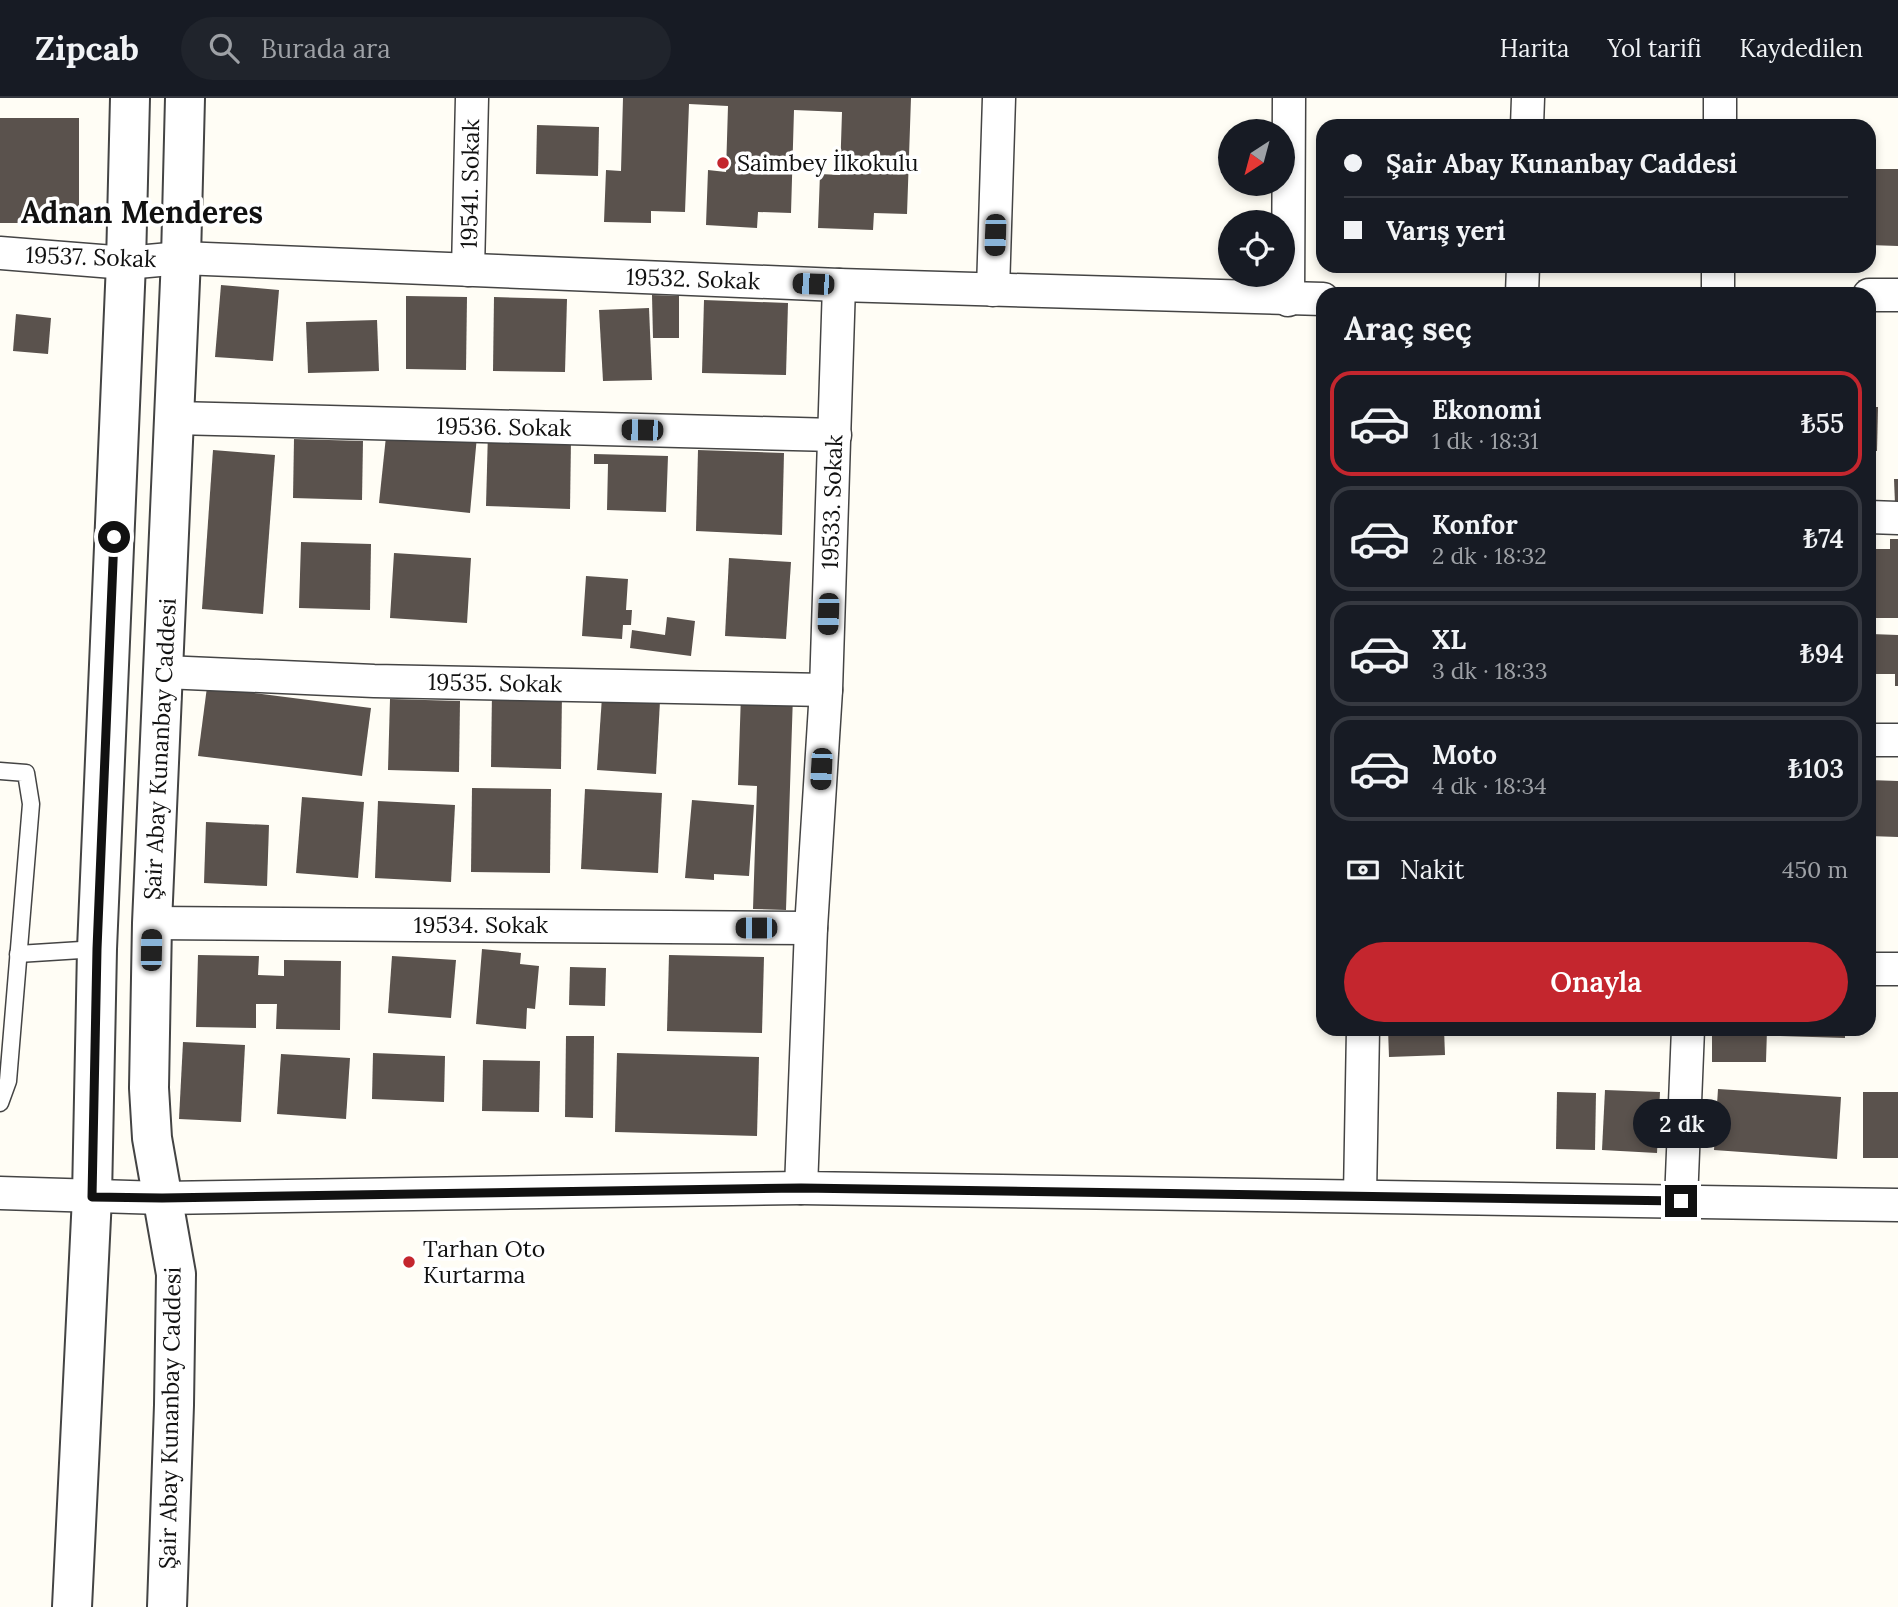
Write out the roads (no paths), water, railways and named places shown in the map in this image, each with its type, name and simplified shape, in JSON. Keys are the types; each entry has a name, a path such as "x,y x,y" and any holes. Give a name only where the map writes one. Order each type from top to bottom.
{"street":[{"path":"72,1607 92,1197 97,949 126,262 130,98"},
{"name":"Şair Abay Kunanbay Caddesi","path":"167,1607 176,1274 152,1138 149,1088 152,923 181,258 185,98"},
{"name":"19541. Sokak","path":"468,270 472,98"},
{"path":"993,290 999,98"},
{"path":"1288,299 1289,98"},
{"path":"1527,119 1528,98"},
{"path":"1720,98 1720,119"},
{"name":"19537. Sokak","path":"0,253 126,262 181,258"},
{"name":"19532. Sokak","path":"181,258 839,285 1316,299"},
{"name":"19533. Sokak","path":"801,1188 811,928 826,690 839,285"},
{"path":"1876,295 1898,295"},
{"name":"19536. Sokak","path":"174,418 835,435"},
{"path":"1876,517 1898,518"},
{"name":"19535. Sokak","path":"164,672 374,681 826,690"},
{"path":"1876,740 1898,740"},
{"name":"19534. Sokak","path":"152,923 811,928"},
{"path":"1876,969 1898,969"},
{"path":"1360,1195 1363,1036"},
{"path":"1681,1201 1688,1036"},
{"path":"0,1193 162,1198 801,1188 1898,1205"}],"lane":[{"path":"0,771 26,773 31,804 8,1081 0,1103"},
{"path":"19,954 97,949"}],"place":[{"name":"Saimbey İlkokulu","path":"723,163"},
{"name":"Tarhan Oto Kurtarma","path":"409,1262"}],"district":[{"name":"Adnan Menderes","path":"142,213"}]}
